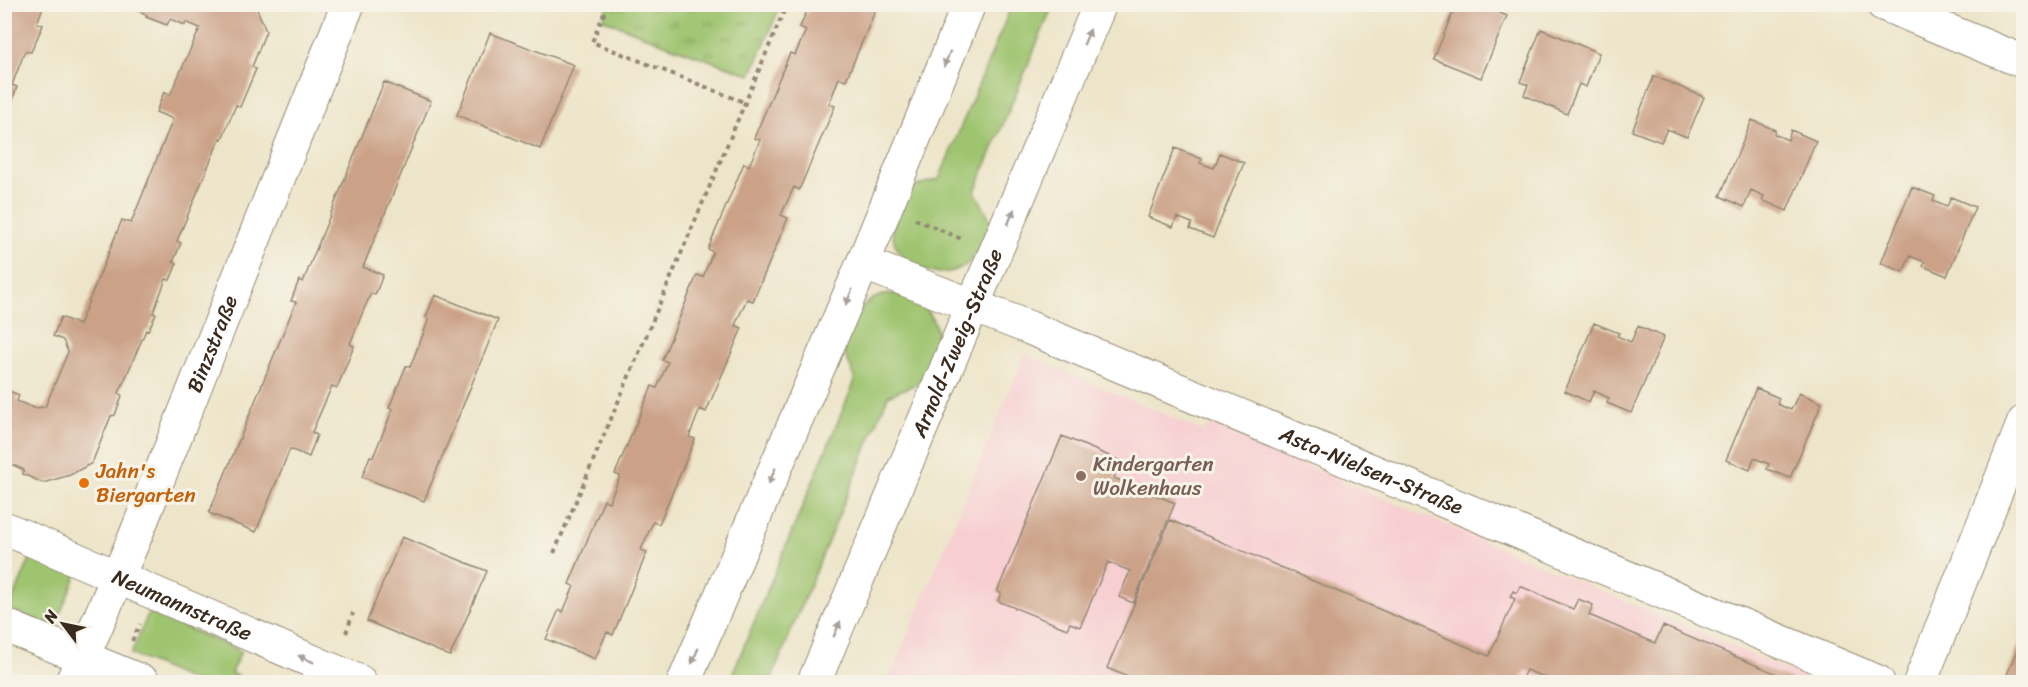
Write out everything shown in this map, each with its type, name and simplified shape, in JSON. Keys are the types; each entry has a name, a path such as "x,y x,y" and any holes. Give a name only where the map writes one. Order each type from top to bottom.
{"street":[{"name":"Binzstraße","path":"77,670 118,576 348,4"},
{"path":"684,682 863,263 969,4"},
{"name":"Arnold-Zweig-Straße","path":"814,682 1100,4"},
{"path":"1883,4 2024,62"},
{"name":"Asta-Nielsen-Straße","path":"863,263 973,305 1878,682"},
{"path":"1920,682 2024,422"},
{"name":"Neumannstraße","path":"4,528 360,682"},
{"path":"4,625 77,670 143,682"}],"path":[{"path":"608,4 592,42 746,103"},
{"path":"554,553 787,4"},
{"path":"907,216 970,243"},
{"path":"346,633 353,613"},
{"path":"128,650 141,622"}],"shaded area":[{"path":"1025,354 1205,432 1209,424 1815,682 888,682"}],"green space":[{"path":"608,4 781,5 751,75 603,19"},
{"path":"1012,5 1053,5 975,191 992,223 978,252 964,266 940,273 927,271 915,266 897,248 893,237 895,219 909,188 939,179"},
{"path":"892,294 911,298 926,309 935,325 937,335 933,359 923,381 888,396 770,682 729,682 854,383 854,376 843,349 854,321 864,305 881,296"},
{"path":"32,554 77,574 54,628 9,609"},
{"path":"149,612 241,651 231,673 251,682 196,682 131,654"}],"building":[{"path":"140,4 255,4 266,31 252,67 256,69 240,107 236,105 222,139 220,138 177,241 181,243 173,262 177,263 170,280 166,279 153,313 156,314 148,331 146,330 119,393 122,396 115,415 111,416 92,463 70,475 43,483 23,474 24,470 4,461 4,389 19,395 17,401 34,408 45,407 68,352 63,340 53,336 61,317 79,325 122,220 131,223 173,119 156,112 164,92 170,95 200,28 170,19 167,25 146,17 147,15 138,10"},
{"path":"810,4 878,4 846,80 839,78 829,104 835,106 799,190 794,187 781,215 788,218 753,301 747,299 735,325 742,328 706,412 700,409 689,437 695,439 659,524 653,522 641,550 647,552 613,635 607,632 595,659 546,639 559,610 563,612 574,586 569,584 604,500 609,502 620,476 615,474 652,386 657,388 668,362 662,360 697,275 703,277 713,252 708,249 744,163 749,166 760,140 754,138 790,53 795,55 806,30 800,27"},
{"path":"1456,4 1479,4 1507,16 1481,78 1434,59"},
{"path":"4,5 44,5 37,23 43,25 31,52 25,51 12,85 17,87 7,115 4,114"},
{"path":"1541,29 1599,53 1586,87 1579,84 1567,114 1524,95 1528,85 1520,82"},
{"path":"490,33 574,65 540,149 457,115"},
{"path":"1654,76 1704,97 1687,137 1667,129 1661,142 1632,131"},
{"path":"384,82 431,101 363,267 383,275 375,295 371,293 362,314 350,344 354,346 337,388 332,386 312,432 317,435 309,457 290,449 256,532 209,513 296,302 291,301 299,280 303,282"},
{"path":"1752,120 1775,130 1774,134 1788,140 1791,130 1816,141 1787,211 1762,200 1764,196 1751,190 1744,207 1720,196"},
{"path":"1175,148 1202,159 1200,163 1214,168 1220,153 1244,163 1213,238 1190,229 1192,223 1177,217 1173,227 1148,217"},
{"path":"1912,187 1935,196 1933,201 1947,207 1951,197 1975,207 1947,276 1923,266 1925,262 1910,256 1903,272 1881,263"},
{"path":"435,295 498,320 424,501 362,477 393,409 389,408 406,366 410,367 429,319 426,317"},
{"path":"1594,323 1619,333 1617,336 1631,342 1638,326 1664,337 1631,413 1607,403 1609,398 1594,391 1589,402 1565,391"},
{"path":"1756,388 1779,398 1777,404 1791,410 1799,393 1822,403 1790,478 1767,469 1769,464 1754,458 1750,470 1726,460"},
{"path":"1062,436 1121,461 1114,478 1175,503 1133,603 1119,597 1130,571 1108,562 1080,627 1070,623 1067,629 998,601 1001,593 997,592"},
{"path":"1170,520 1489,656 1515,599 1510,597 1513,591 1517,593 1520,586 1573,609 1578,599 1593,605 1589,615 1655,643 1663,626 1796,682 1556,682 1526,670 1520,682 1140,682 1107,668"},
{"path":"402,537 487,571 450,656 367,621"},
{"path":"2023,635 2024,682 2004,682"}],"place":[{"name":"Kindergarten Wolkenhaus","path":"1081,476"},
{"name":"Jahn's Biergarten","path":"84,483"}]}
